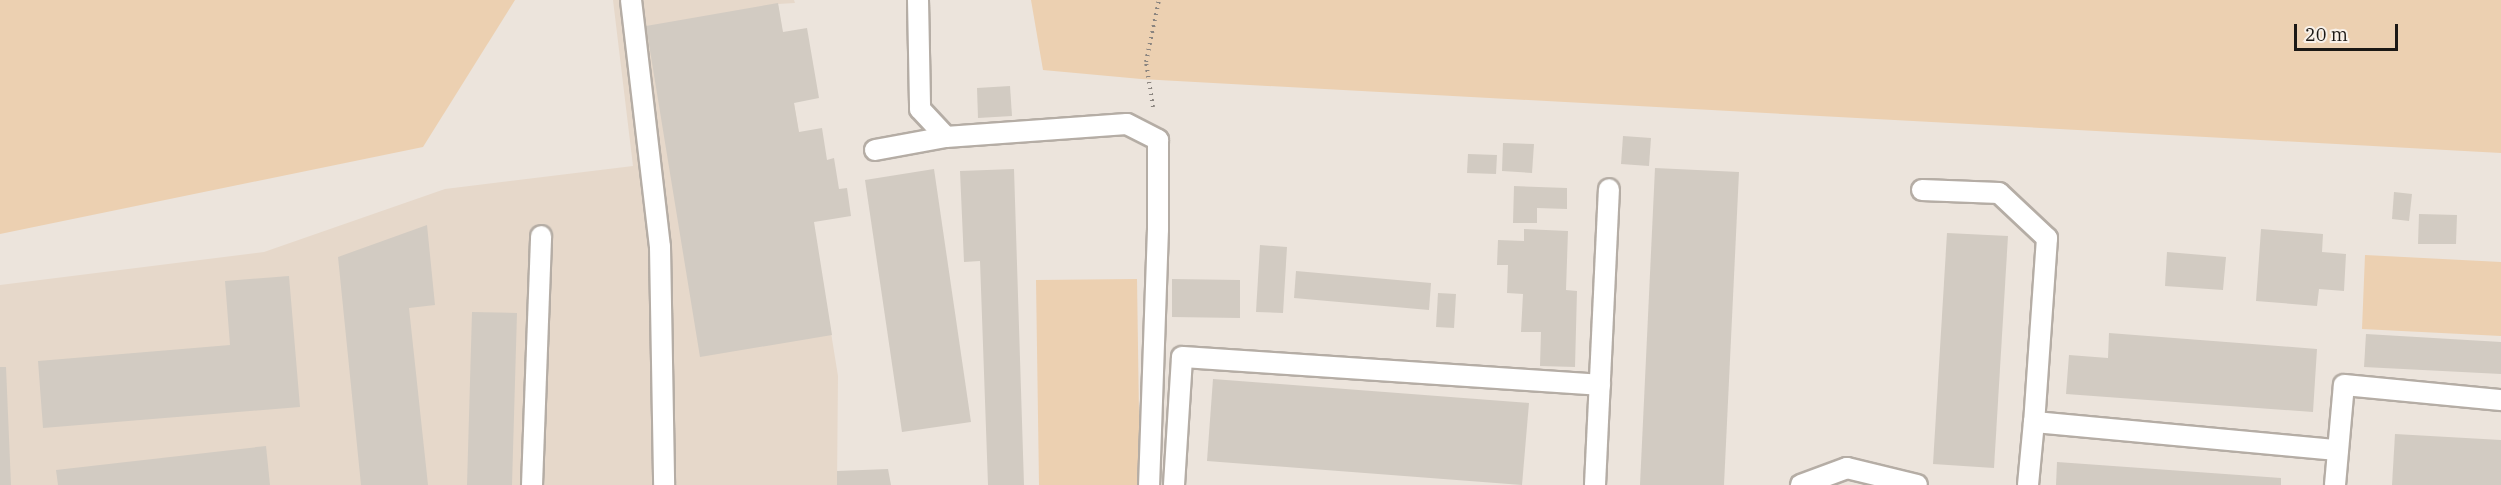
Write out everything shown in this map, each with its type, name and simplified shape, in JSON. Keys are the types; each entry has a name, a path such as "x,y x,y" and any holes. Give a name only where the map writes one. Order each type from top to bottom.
{"lane":[{"path":"631,0 660,247 664,485"},
{"path":"918,0 920,109 946,137"},
{"path":"875,150 946,137 1127,124 1158,140 1149,485"},
{"path":"1595,485 1609,189"},
{"path":"1922,190 1999,193 2047,238 2028,485"},
{"path":"532,485 541,236"},
{"path":"1174,485 1182,357 1600,385"},
{"path":"2335,485 2344,385 2501,400"},
{"path":"2034,422 2338,450"},
{"path":"1800,485 1847,468 1917,485"}],"path":[{"path":"1158,140 1146,62 1159,0"}],"shaded area":[{"path":"0,0 515,0 423,147 0,234"},
{"path":"613,0 794,0 795,3 778,4 838,376 837,485 0,485 0,285 264,252 445,189 633,166"},
{"path":"1031,0 2501,0 2501,153 1141,79 1043,70"},
{"path":"2365,255 2501,262 2501,336 2362,329"},
{"path":"1137,279 1140,485 1039,485 1036,280"}],"building":[{"path":"778,3 783,32 807,28 819,98 794,103 799,132 822,128 827,160 834,158 839,189 847,188 851,216 814,222 832,335 700,357 646,26"},
{"path":"1010,86 1012,116 978,118 977,88"},
{"path":"1623,136 1651,138 1649,166 1621,164"},
{"path":"1503,143 1534,144 1532,173 1502,171"},
{"path":"1468,154 1497,155 1496,174 1467,173"},
{"path":"1655,168 1739,172 1724,485 1640,485"},
{"path":"934,169 971,422 902,432 865,180"},
{"path":"1014,169 1024,485 988,485 980,261 964,262 960,171"},
{"path":"1514,186 1567,188 1567,209 1537,208 1537,223 1513,223"},
{"path":"2394,192 2412,194 2409,221 2392,219"},
{"path":"2419,214 2457,215 2456,244 2418,244"},
{"path":"427,225 435,305 409,308 428,485 361,485 338,257"},
{"path":"1524,229 1568,231 1566,290 1577,291 1575,367 1540,366 1541,332 1521,332 1523,294 1507,293 1508,265 1497,265 1498,240 1524,241"},
{"path":"2261,229 2323,234 2322,252 2346,254 2344,291 2319,289 2317,306 2256,301"},
{"path":"1947,233 2008,236 1994,468 1933,464"},
{"path":"1260,245 1287,247 1283,313 1256,312"},
{"path":"2167,252 2226,257 2223,290 2165,286"},
{"path":"1296,271 1431,283 1429,310 1294,298"},
{"path":"289,276 300,407 43,428 38,361 230,345 225,281"},
{"path":"1172,279 1240,280 1240,318 1172,317"},
{"path":"1438,293 1456,294 1454,328 1436,327"},
{"path":"472,312 517,313 512,485 467,485"},
{"path":"2109,333 2317,349 2313,412 2066,394 2069,355 2108,358"},
{"path":"2366,334 2501,342 2501,374 2364,367"},
{"path":"0,367 6,367 11,485 0,485"},
{"path":"1213,379 1529,403 1522,485 1207,461"},
{"path":"2395,434 2501,440 2501,485 2392,485"},
{"path":"266,446 270,485 58,485 56,470"},
{"path":"2057,462 2281,478 2281,485 2056,485"},
{"path":"888,469 891,485 837,485 837,471"}]}
